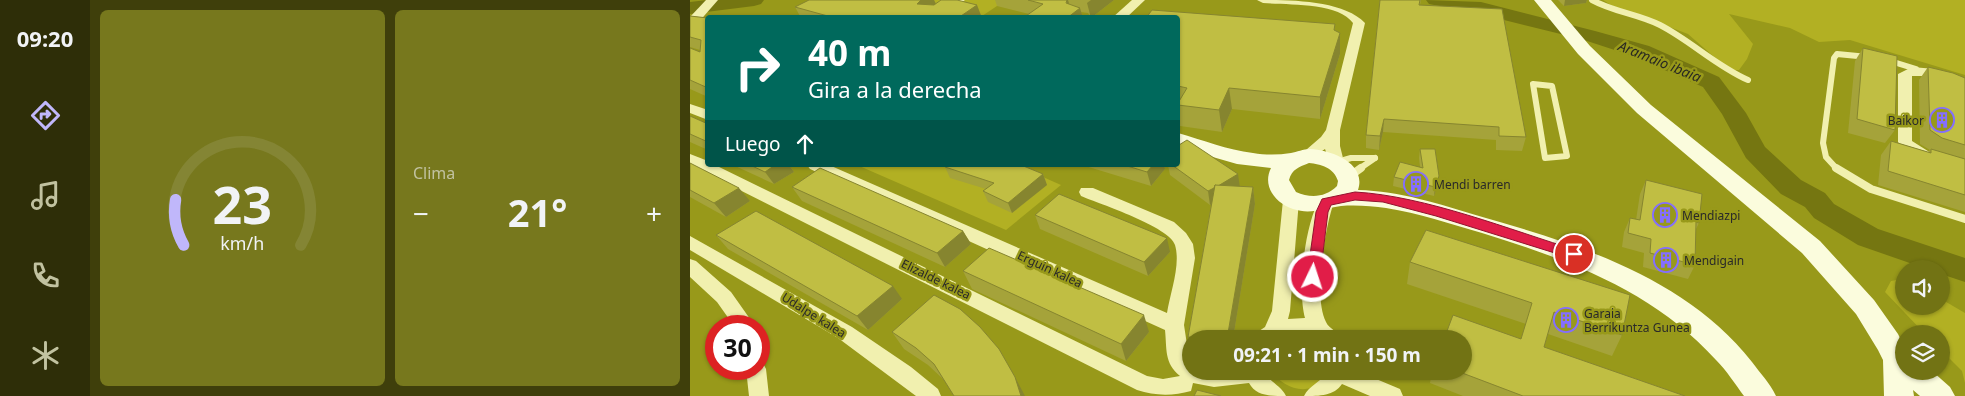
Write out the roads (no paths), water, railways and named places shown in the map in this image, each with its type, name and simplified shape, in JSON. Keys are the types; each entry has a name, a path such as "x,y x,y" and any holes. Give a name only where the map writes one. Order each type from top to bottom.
{"street":[{"path":"936,15 959,0"},
{"path":"1122,15 1139,0"},
{"path":"1263,0 1339,7 1351,12 1359,23 1333,130 1332,146 1348,185 1343,193 1331,200 1322,212 1314,261 1312,308 1323,330"},
{"path":"1544,2 1584,50 1644,109 1811,247 1866,307 1895,352"},
{"path":"1965,84 1932,72 1916,69 1905,74 1905,142 1912,150 1927,158 1965,169"},
{"path":"690,108 705,115"},
{"path":"1271,330 1281,311 1284,192 1277,177 1281,170 1327,140 1333,130"},
{"path":"1180,141 1255,161 1283,162 1302,158 1328,158 1383,198"},
{"name":"Elizalde kalea","path":"690,159 705,166"},
{"path":"1255,161 1284,192 1314,204 1368,196 1383,198 1510,233 1605,266 1662,299 1687,318 1726,351 1761,396"},
{"name":"Elizalde kalea","path":"706,167 1144,384 1163,388 1184,385"},
{"name":"Erguin kalea","path":"819,167 1174,324"},
{"path":"1087,192 1168,226 1184,244 1186,258 1174,324 1178,363 1182,366"},
{"name":"Udalpe kalea","path":"690,243 793,301 904,372 931,396"},
{"path":"690,266 724,297 737,315"},
{"path":"1282,330 1296,325 1312,330"},
{"path":"757,380 759,396"},
{"path":"1258,380 1276,396"},
{"path":"1314,396 1332,385 1335,380"},
{"path":"1357,380 1393,396"},
{"path":"1899,396 1902,380"},
{"path":"1921,380 1940,396"}],"lane":[{"path":"1592,0 1602,6 1630,13 1661,25 1729,72 1748,80"},
{"path":"1916,69 1888,60 1836,54 1823,143 1825,156 1839,171 1860,184 1965,219"},
{"path":"1533,84 1552,86 1567,156 1545,158 1543,149 1533,84"}],"waterway":[{"name":"Aramaio ibaia","path":"690,8 754,0"},
{"name":"Aramaio ibaia","path":"1436,0 1481,8 1588,35 1641,51 1711,82 1734,113 1755,152 1791,187 1815,200 1824,211 1868,237 1965,270"}],"place":[{"name":"Baikor","path":"1942,120"},
{"name":"Mendi barren","path":"1416,184"},
{"name":"Mendiazpi","path":"1665,215"},
{"name":"Mendigain","path":"1666,260"},
{"name":"Garaia Berrikuntza Gunea","path":"1566,320"}]}
